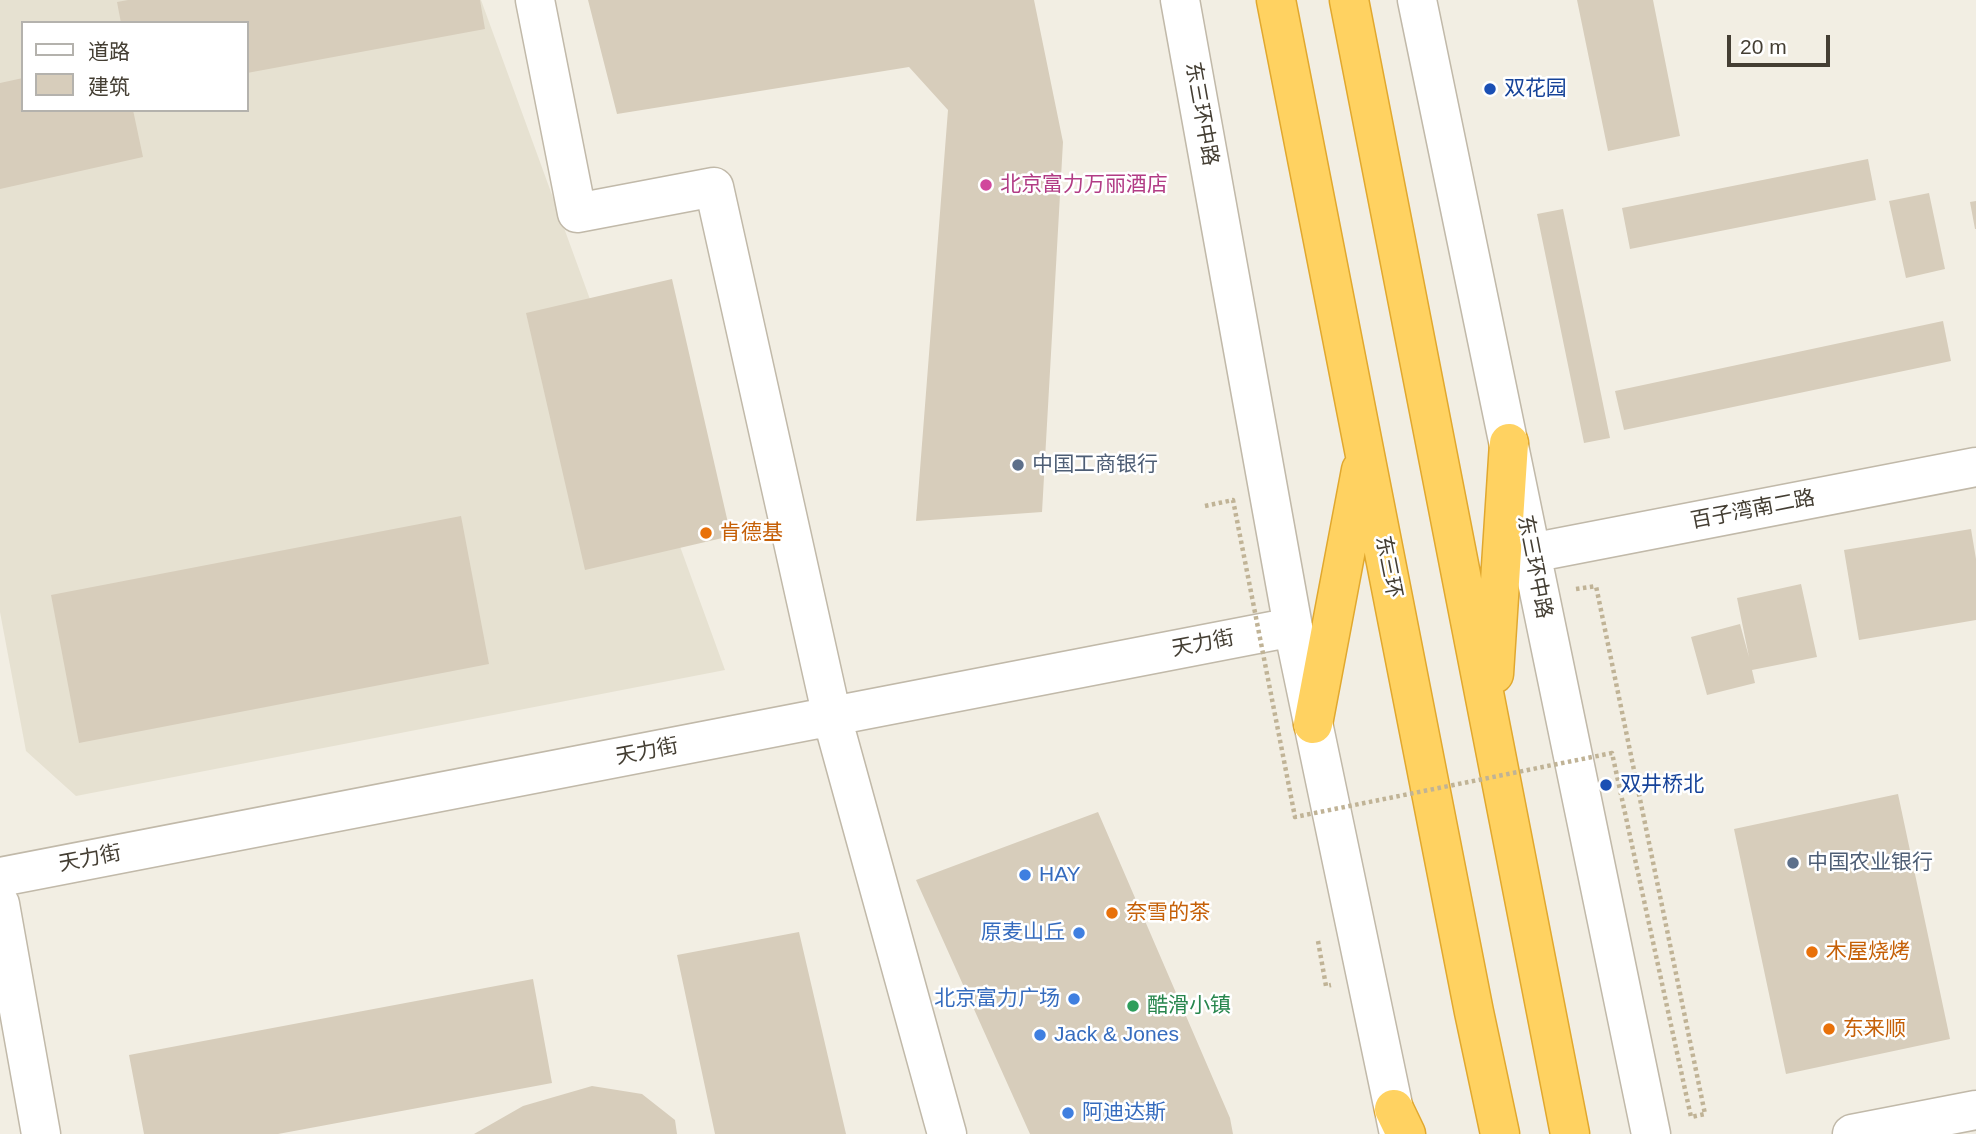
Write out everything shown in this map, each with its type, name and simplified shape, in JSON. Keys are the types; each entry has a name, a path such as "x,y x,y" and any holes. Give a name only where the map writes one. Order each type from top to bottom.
{"highway":[{"name":"东三环","path":"1276,0 1500,1134"},
{"path":"1349,0 1570,1134"},
{"path":"1490,729 1509,443"},
{"path":"1313,724 1365,451"}],"street":[{"path":"535,0 577,213 714,187 832,717 947,1134"},
{"name":"东三环中路","path":"1180,0 1293,627 1399,1126"},
{"name":"东三环中路","path":"1417,0 1651,1134"},
{"name":"百子湾南二路","path":"1531,553 1976,467"},
{"name":"天力街","path":"0,877 1293,627"},
{"path":"0,904 41,1134"},
{"path":"1852,1134 1976,1110"}],"path":[{"path":"1205,506 1233,500 1296,817 1612,753 1691,1117 1705,1114 1596,586"}],"shaded area":[{"path":"0,0 481,0 725,670 76,796 26,751 0,612"}],"building":[{"path":"480,0 485,29 248,73 248,21 121,21 117,2"},
{"path":"588,0 1034,0 1063,142 1042,512 916,521 948,110 909,67 617,114"},
{"path":"1577,0 1653,0 1680,136 1608,151"},
{"path":"21,78 21,112 133,112 143,157 0,189 0,83"},
{"path":"1868,159 1876,200 1630,249 1622,208"},
{"path":"1929,193 1945,269 1906,278 1889,201"},
{"path":"1976,201 1976,229 1975,229 1970,202"},
{"path":"1563,209 1610,438 1584,443 1537,214"},
{"path":"672,279 731,536 585,570 526,313"},
{"path":"1943,321 1951,361 1624,430 1615,391"},
{"path":"461,516 489,664 79,743 51,595"},
{"path":"1971,529 1976,559 1976,620 1859,640 1844,550"},
{"path":"1801,584 1817,657 1752,670 1755,683 1707,695 1691,637 1740,624 1749,657 1737,598"},
{"path":"1898,794 1950,1039 1786,1074 1734,829"},
{"name":"北京富力广场","path":"1098,812 1230,1118 1233,1134 1030,1134 916,880"},
{"path":"799,932 846,1134 715,1134 677,955"},
{"path":"533,979 552,1083 278,1134 144,1134 129,1055"},
{"path":"592,1086 642,1094 675,1120 677,1134 474,1134 523,1106"}],"place":[{"name":"双花园","path":"1490,89"},
{"name":"北京富力万丽酒店","path":"986,185"},
{"name":"中国工商银行","path":"1018,465"},
{"name":"肯德基","path":"706,533"},
{"name":"双井桥北","path":"1606,785"},
{"name":"中国农业银行","path":"1793,863"},
{"name":"HAY","path":"1025,875"},
{"name":"奈雪的茶","path":"1112,913"},
{"name":"原麦山丘","path":"1079,933"},
{"name":"木屋烧烤","path":"1812,952"},
{"name":"北京富力广场","path":"1074,999"},
{"name":"酷滑小镇","path":"1133,1006"},
{"name":"东来顺","path":"1829,1029"},
{"name":"Jack & Jones","path":"1040,1035"},
{"name":"阿迪达斯","path":"1068,1113"}]}
